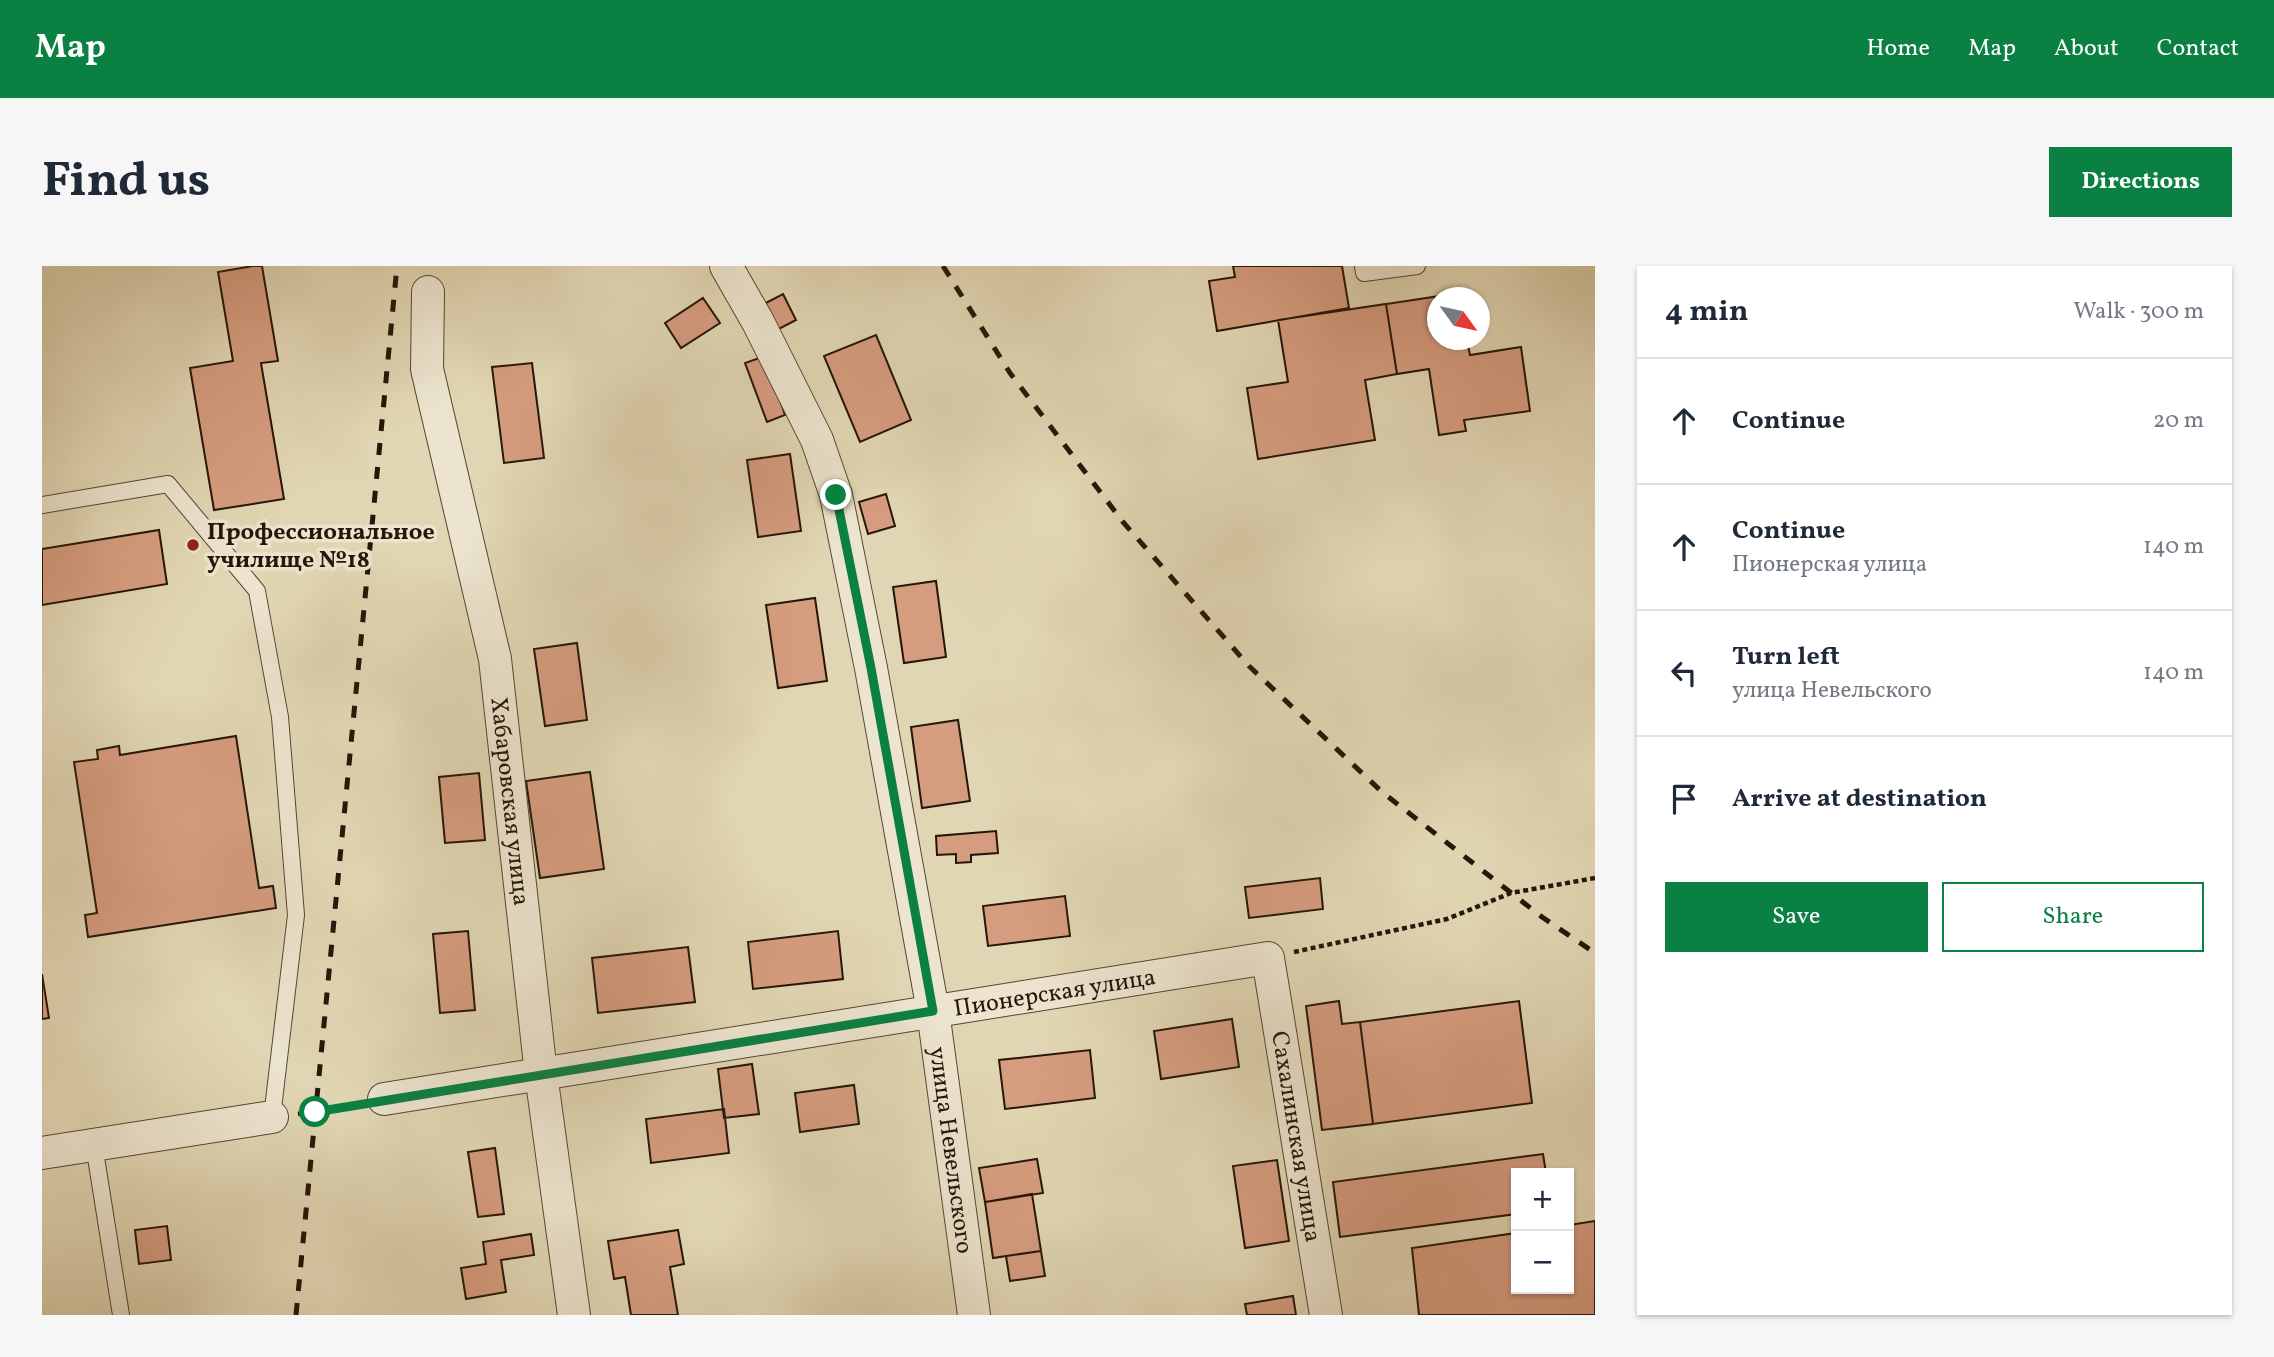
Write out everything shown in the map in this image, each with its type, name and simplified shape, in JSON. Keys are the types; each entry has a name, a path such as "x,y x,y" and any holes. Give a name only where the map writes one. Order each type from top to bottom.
{"street":[{"name":"улица Невельского","path":"726,266 758,322 817,440 836,495 874,682 933,1011 974,1315"},
{"name":"Хабаровская улица","path":"428,292 427,369 495,659 541,1074 574,1315"},
{"name":"Пионерская улица","path":"384,1099 1268,958"},
{"name":"Сахалинская улица","path":"1268,958 1326,1315"},
{"path":"42,1153 272,1117"}],"lane":[{"path":"1363,266 1364,273 1417,266"},
{"path":"42,505 168,484 257,591 280,717 296,915 272,1117"},
{"path":"94,1145 121,1315"}],"path":[{"path":"1268,958 1447,919 1511,893 1595,878"},
{"path":"272,1117 384,1099"}],"building":[{"path":"262,266 278,361 261,363 284,499 214,510 190,368 233,361 218,272"},
{"path":"1233,266 1342,266 1349,308 1217,331 1209,281 1235,277"},
{"path":"783,294 796,320 775,331 762,305"},
{"path":"703,298 720,323 681,348 665,323"},
{"path":"1427,298 1427,350 1469,350 1470,355 1521,347 1530,411 1464,420 1466,431 1439,435 1429,369 1397,374 1386,304"},
{"path":"1386,304 1397,374 1365,380 1375,440 1258,459 1247,388 1288,382 1278,320"},
{"path":"876,335 911,420 860,442 824,356"},
{"path":"765,356 785,415 767,422 745,363"},
{"path":"532,363 544,458 504,463 492,367"},
{"path":"790,454 801,531 758,537 747,460"},
{"path":"886,494 895,526 868,534 859,502"},
{"path":"159,530 167,584 42,605 42,549"},
{"path":"936,581 946,657 904,663 893,587"},
{"path":"815,598 827,681 778,688 766,605"},
{"path":"577,643 587,720 545,726 534,649"},
{"path":"958,720 970,801 922,808 911,727"},
{"path":"236,736 259,888 273,886 276,908 88,937 85,915 97,913 74,762 98,759 97,750 119,746 120,755"},
{"path":"590,772 604,869 540,878 526,781"},
{"path":"479,773 485,840 445,843 439,777"},
{"path":"996,831 998,853 971,855 971,862 956,863 956,854 937,855 936,836"},
{"path":"1320,878 1323,909 1249,918 1245,887"},
{"path":"1065,896 1070,936 988,946 983,906"},
{"path":"468,931 475,1010 440,1013 433,934"},
{"path":"838,931 843,979 753,989 748,942"},
{"path":"688,947 695,1002 598,1013 592,958"},
{"path":"42,974 49,1018 42,1019"},
{"path":"1339,1001 1342,1024 1360,1022 1373,1124 1322,1130 1306,1006"},
{"path":"1519,1001 1532,1103 1373,1124 1360,1022"},
{"path":"1232,1019 1239,1067 1161,1079 1154,1031"},
{"path":"1090,1050 1095,1098 1005,1109 999,1060"},
{"path":"752,1064 759,1114 724,1118 718,1069"},
{"path":"854,1085 859,1124 800,1132 795,1093"},
{"path":"724,1109 729,1153 651,1163 646,1119"},
{"path":"495,1148 504,1214 478,1217 468,1152"},
{"path":"1543,1154 1545,1168 1511,1168 1511,1215 1340,1237 1333,1182"},
{"path":"1037,1159 1043,1193 985,1202 979,1168"},
{"path":"1277,1160 1289,1241 1245,1248 1233,1166"},
{"path":"1032,1194 1041,1251 993,1258 985,1202"},
{"path":"1595,1221 1595,1315 1419,1315 1412,1248 1511,1234 1511,1294 1574,1294 1574,1224"},
{"path":"167,1226 171,1260 139,1264 135,1230"},
{"path":"678,1230 684,1264 670,1267 678,1315 631,1315 625,1277 614,1279 608,1241"},
{"path":"531,1234 534,1255 501,1260 506,1292 466,1299 461,1268 486,1264 483,1242"},
{"path":"1041,1251 1045,1276 1010,1281 1006,1256"},
{"path":"1293,1296 1296,1315 1247,1315 1245,1304"}],"railway":[{"path":"296,1315 397,266"},
{"path":"943,266 1010,373 1123,522 1249,666 1382,792 1542,917 1595,953"}],"place":[{"name":"Профессиональное училище №18","path":"193,545"}],"route":[{"path":"315,1112 933,1011 871,668 836,495"}]}
